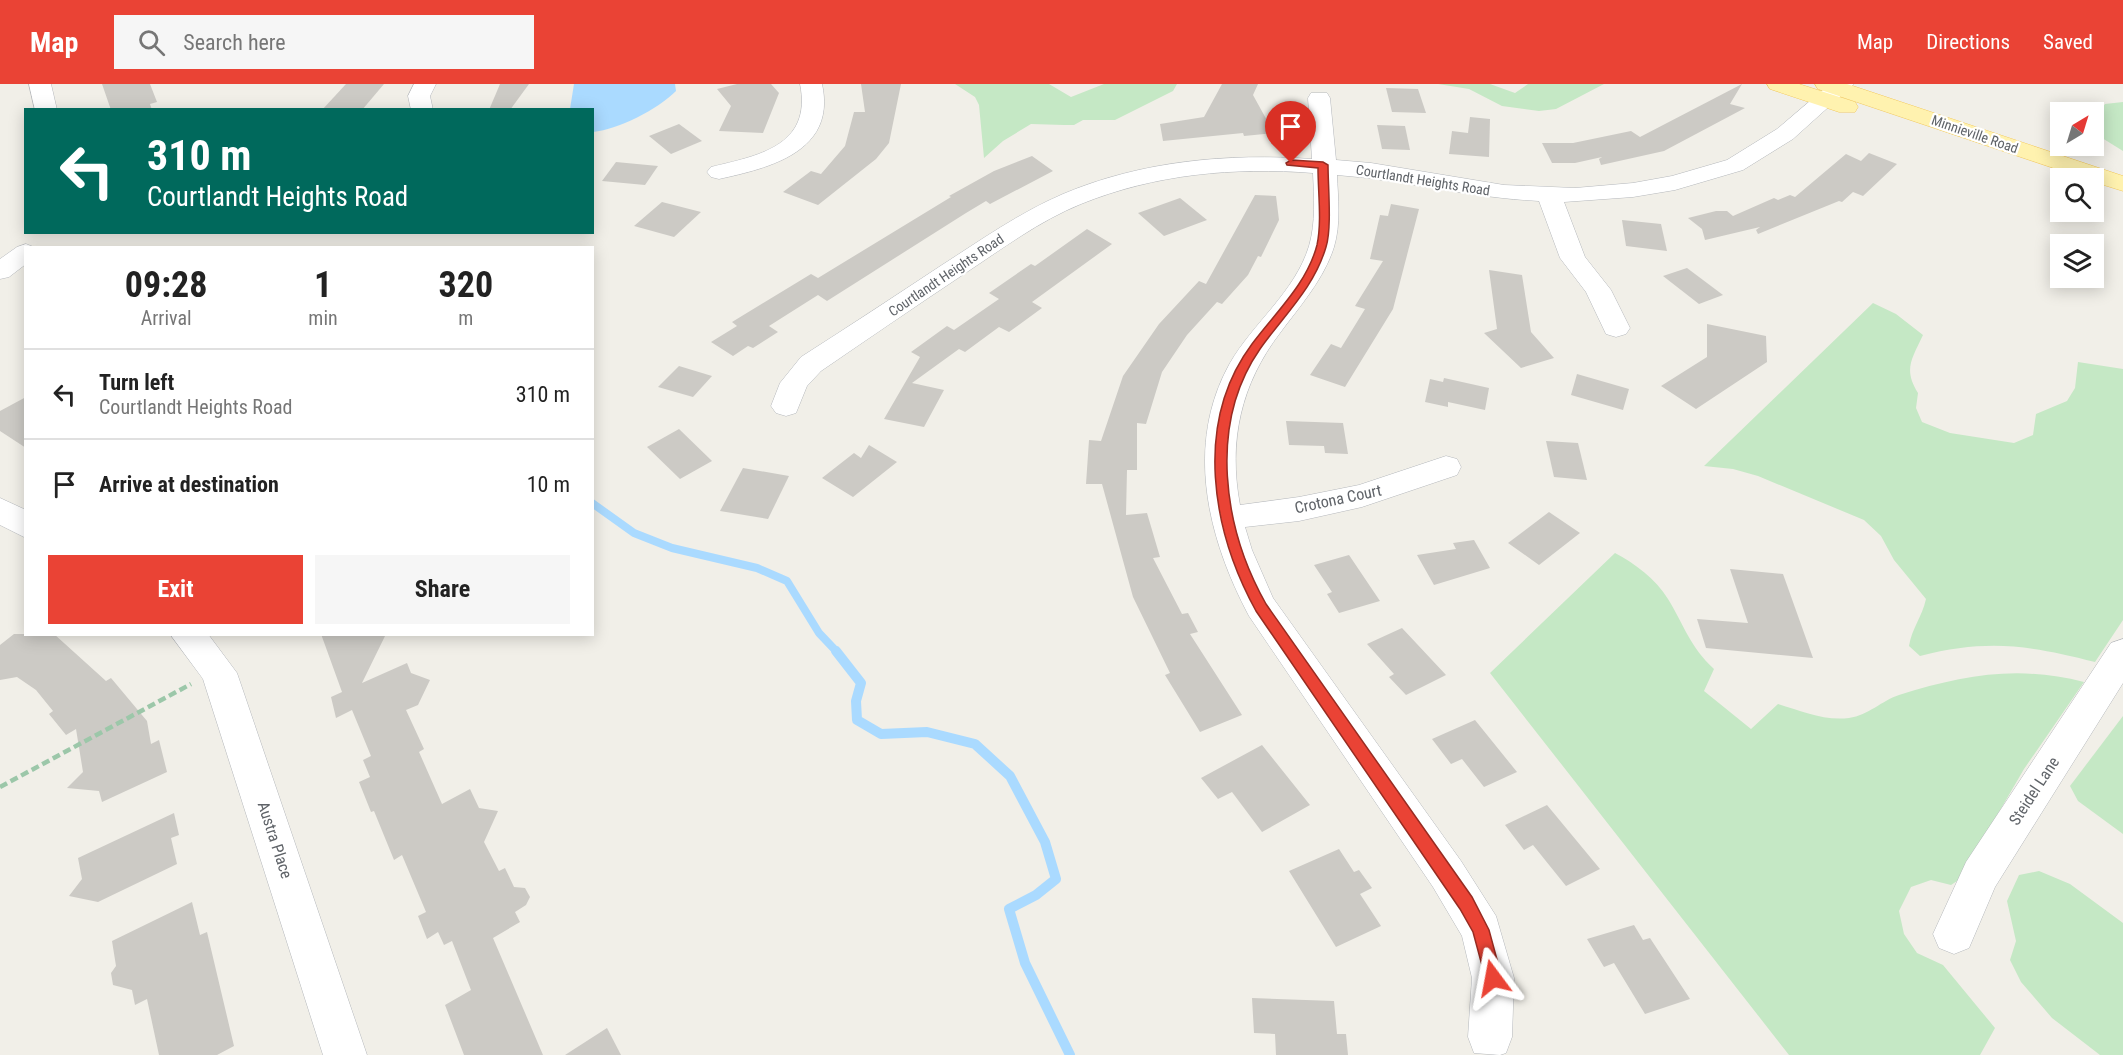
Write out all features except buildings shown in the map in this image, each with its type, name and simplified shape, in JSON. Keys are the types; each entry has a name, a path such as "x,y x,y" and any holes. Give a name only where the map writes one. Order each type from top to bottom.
{"main road":[{"name":"Minnieville Road","path":"1778,84 1833,89 2123,184"},
{"name":"Minnieville Road","path":"1833,89 2050,177"},
{"path":"2104,196 2123,203"}],"street":[{"path":"40,84 46,108"},
{"path":"422,108 419,96 426,84"},
{"path":"719,172 767,161 794,144 810,120 814,104 811,84"},
{"name":"Courtlandt Heights Road","path":"786,406 794,383 812,364 1017,227 1072,199 1133,179 1215,164 1262,162 1323,165 1406,176 1480,190 1549,195 1633,190 1707,175 1735,165 1785,134 1833,89"},
{"path":"1318,98 1323,165 1322,244 1313,269 1296,297 1244,365 1229,400 1220,457 1226,518 1247,582 1261,608 1447,874 1481,930 1493,978 1490,1038"},
{"path":"1549,195 1573,258 1598,291 1616,328"},
{"path":"0,271 24,252"},
{"name":"Crotona Court","path":"1226,518 1299,509 1362,496 1446,466"},
{"path":"0,510 24,525"},
{"name":"Austra Place","path":"189,636 219,673 345,1055"},
{"name":"Steidel Lane","path":"1954,934 1980,875 2123,653"}],"path":[{"path":"0,787 191,684"}],"green space":[{"path":"955,84 1049,84 1071,97 1104,84 1177,84 1173,91 1115,120 1083,120 1074,125 1031,124 1003,141 984,158 979,105 975,97"},
{"path":"1438,84 1490,84 1515,93 1528,84 1604,84 1556,109 1539,111 1502,106 1469,89"},
{"path":"2123,102 2123,151 2104,139 2105,104"},
{"path":"1873,303 1896,314 1923,335 1910,370 1913,385 1918,393 1916,408 1922,422 1950,433 2014,443 2033,435 2036,414 2067,401 2075,388 2078,362 2123,369 2123,620 2095,662 2008,646 1966,647 1920,656 1909,646 1926,599 1894,560 1881,536 1864,520 1758,476 1733,469 1704,466"},
{"path":"1615,553 1644,572 1663,592 1693,644 1714,669 1704,691 1751,729 1778,704 1822,717 1840,719 1863,714 1899,695 1968,678 2013,673 2060,677 2084,682 2024,769 1960,879 1951,885 1931,880 1911,887 1899,911 1904,934 1917,953 1943,965 1995,1028 1980,1055 1789,1055 1490,673"},
{"path":"2123,716 2123,834 2078,801 2070,786"},
{"path":"2039,871 2070,884 2123,923 2123,1055 2100,1055 2052,1018 2021,982 2010,960 2016,941 2007,901 2019,875"}],"water":[{"path":"574,84 675,84 676,91 659,105 637,118 603,130 594,132 594,108 570,108"}],"waterway":[{"path":"594,504 634,533 672,548 757,568 787,581 819,633 837,652"},
{"path":"836,651 861,683 856,701 857,720 881,734 927,732 975,744 1010,776 1045,842 1056,879 1036,895 1009,909 1025,963 1070,1055"}],"route":[{"path":"1291,163 1323,165 1325,183 1322,244 1313,269 1296,297 1244,365 1229,400 1220,457 1226,518 1237,557 1261,608 1466,903 1481,930 1493,978"}]}
